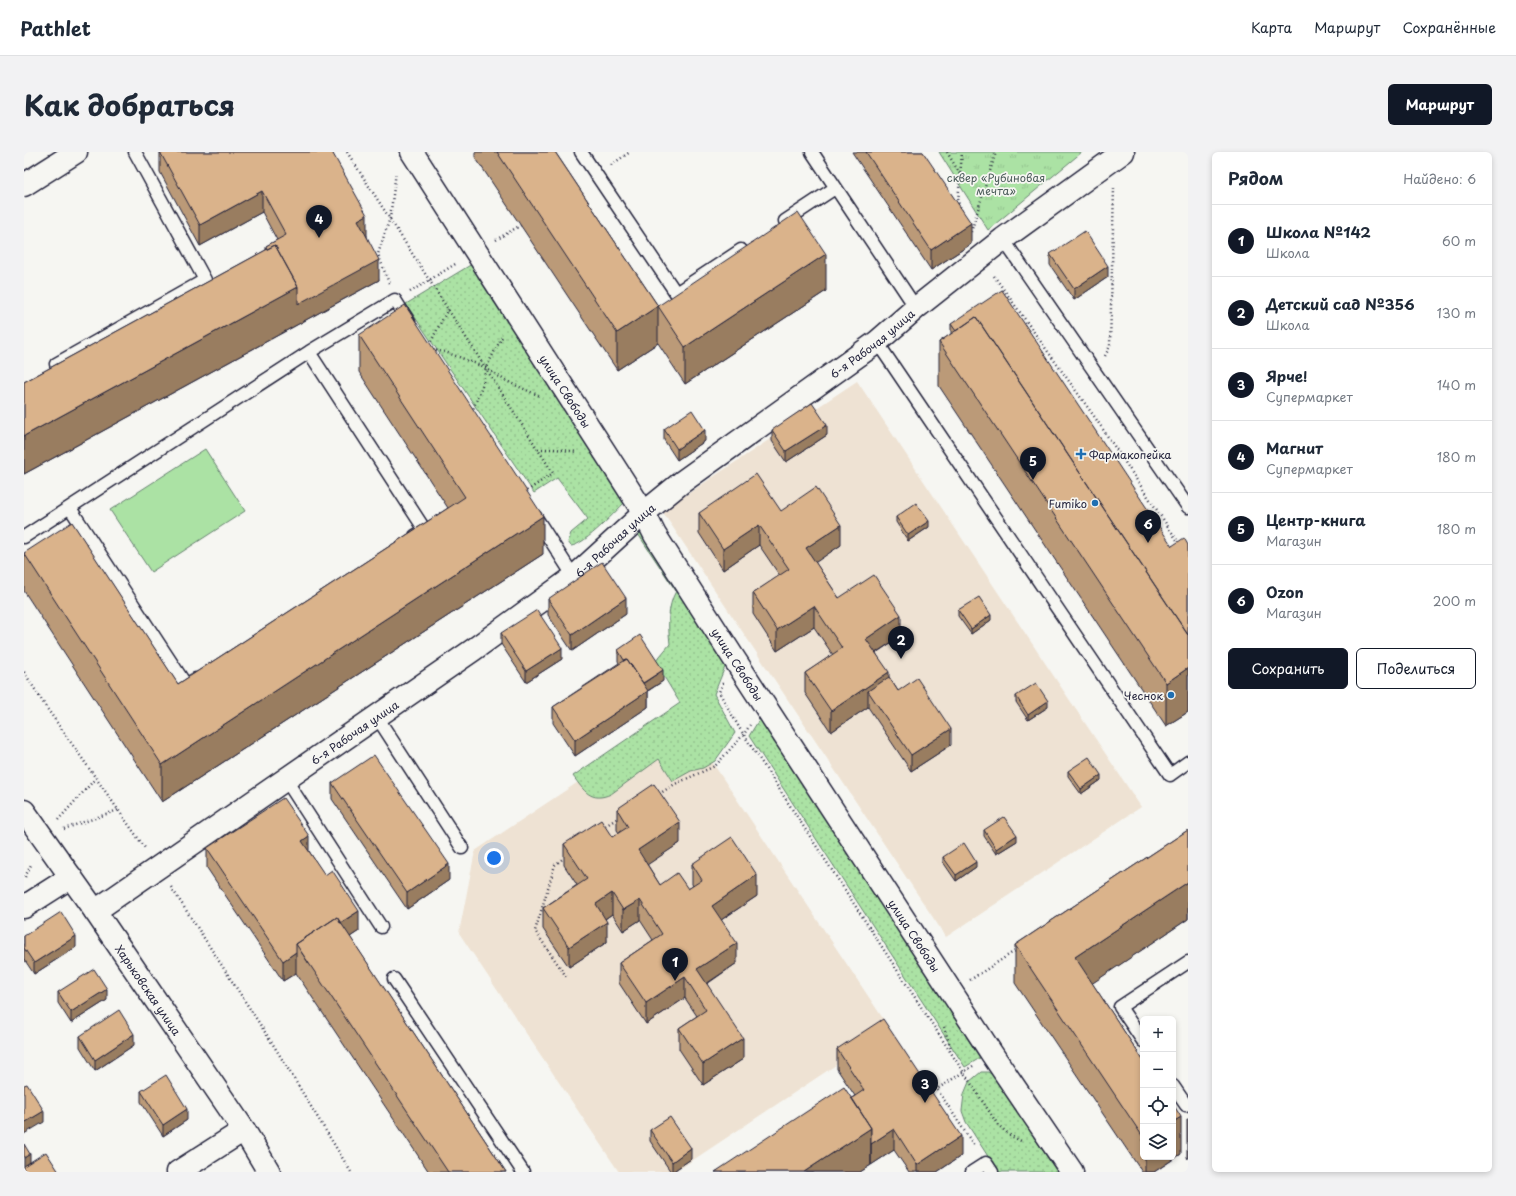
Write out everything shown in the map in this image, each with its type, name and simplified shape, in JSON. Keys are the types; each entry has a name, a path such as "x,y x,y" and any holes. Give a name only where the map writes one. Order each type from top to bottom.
{"street":[{"path":"24,185 76,152"},
{"name":"6-я Рабочая улица","path":"95,911 377,717 574,577 644,513 682,482 877,342 916,308 1003,239 1119,155"},
{"name":"улица Свободы","path":"404,159 512,306 644,513 655,535 733,657 764,702 992,1054 1072,1172"},
{"name":"Харьковская улица","path":"26,818 43,837 95,911 244,1130 269,1172"},
{"path":"24,907 71,877"},
{"path":"178,1172 244,1130"}],"lane":[{"path":"44,371 205,280 135,152"},
{"path":"581,152 676,293 749,245"},
{"path":"812,152 916,308"},
{"path":"776,227 836,188"},
{"path":"1003,239 1188,506"},
{"path":"24,538 309,352 395,300 415,331"},
{"path":"877,342 1170,775 1188,762"},
{"path":"309,352 425,530 405,543"},
{"path":"521,495 574,577"},
{"path":"70,508 186,685 206,672"},
{"path":"377,717 462,848"},
{"path":"286,780 381,926"},
{"path":"1140,1037 1120,1007 1188,962"},
{"path":"394,980 523,1172"},
{"path":"1174,1088 1186,1106 1188,1104"},
{"path":"972,1172 989,1167"}],"path":[{"path":"347,152 554,473 521,495"},
{"path":"947,152 960,174"},
{"path":"962,152 958,202 963,214"},
{"path":"971,232 996,152"},
{"path":"1097,374 1110,346 1119,155"},
{"path":"395,300 378,254 390,218 404,159"},
{"path":"968,226 981,256 1096,419 1184,549"},
{"path":"470,416 483,383 486,368 503,334 512,306"},
{"path":"448,309 427,349 445,352 486,368 506,381 547,399"},
{"path":"733,657 719,692 744,734 964,1072"},
{"path":"24,672 46,707 158,867 274,1046 351,1172"},
{"path":"656,796 675,784 715,766 744,734 764,702"},
{"path":"43,837 118,810"},
{"path":"600,829 625,814"},
{"path":"566,856 555,865 535,931 568,980"},
{"path":"952,992 1023,945"},
{"path":"989,1167 937,1089 992,1054"}],"shaded area":[{"path":"857,381 1141,807 946,937 662,511"},
{"path":"680,714 890,1029 675,1172 619,1172 459,933 475,851"}],"green space":[{"name":"сквер «Рубиновая мечта»","path":"939,152 1082,152 988,230"},
{"path":"477,261 629,498 601,526 577,544 571,546 568,542 571,533 588,519 557,478 534,493 406,304"},
{"path":"205,449 245,511 151,572 110,510"},
{"path":"640,529 727,662 714,694 735,733 715,761 703,768 691,771 673,781 659,759 611,794 598,797 585,791 573,776 680,703 655,662 670,644 670,610 676,591 638,534"},
{"path":"762,715 980,1058 965,1067 749,736"},
{"path":"981,1072 988,1072 993,1075 1057,1172 998,1172 966,1122 962,1111 964,1094 969,1082"}],"building":[{"path":"160,152 332,152 367,215 358,220 379,260 298,304 298,287 275,245 267,249 266,246 286,235 262,191 200,225"},
{"path":"497,152 555,152 658,306 617,333"},
{"path":"866,152 923,152 971,223 931,250"},
{"path":"798,212 826,254 685,347 658,306"},
{"path":"1085,231 1108,266 1074,289 1050,254"},
{"path":"275,245 298,287 24,436 24,382"},
{"path":"1002,290 1172,546 1184,538 1188,545 1188,635 976,317 956,331 951,324"},
{"path":"405,305 543,516 162,765 24,553 72,522 178,684 465,497 359,335"},
{"path":"976,317 1188,635 1188,668 1166,683 939,342"},
{"path":"812,403 827,425 786,451 772,430"},
{"path":"692,410 705,430 677,449 664,429"},
{"path":"756,474 781,511 816,487 841,525 806,548 839,598 874,575 901,615 866,639 889,672 831,711 805,673 842,648 814,606 777,630 753,593 789,569 759,525 723,549 699,513"},
{"path":"916,503 929,521 908,535 896,517"},
{"path":"602,562 626,598 572,635 548,599"},
{"path":"979,597 991,615 971,629 958,610"},
{"path":"537,610 562,648 526,671 501,633"},
{"path":"640,635 663,670 643,683 627,659 624,660 618,650"},
{"path":"627,659 648,691 575,740 553,707"},
{"path":"889,677 898,691 917,678 951,729 911,755 868,691"},
{"path":"1036,683 1048,701 1028,715 1016,696"},
{"path":"374,755 449,864 407,893 332,783"},
{"path":"1089,757 1101,775 1081,789 1068,771"},
{"path":"654,784 680,822 638,850 660,885 677,873 688,889 702,880 692,864 732,837 757,875 712,906 737,943 697,969 743,1038 703,1064 679,1028 706,1010 685,977 646,1003 619,963 662,934 640,900 623,910 612,893 596,904 607,922 569,947 543,908 587,879 564,844 601,820 612,837 628,827 617,809"},
{"path":"283,798 309,836 302,841 325,875 332,870 359,911 340,923 337,917 296,944 296,952 283,961 207,848"},
{"path":"1004,817 1017,835 996,849 984,830"},
{"path":"1188,830 1188,882 1075,957 1140,1055 1140,1132 1015,945"},
{"path":"964,843 976,862 956,875 943,857"},
{"path":"61,912 76,936 34,963 24,948 24,936"},
{"path":"337,917 506,1172 448,1172 296,944"},
{"path":"94,969 107,989 71,1012 58,992"},
{"path":"119,1010 134,1034 95,1060 80,1036"},
{"path":"883,1019 961,1136 917,1165 894,1129 871,1144 871,1128 852,1098 864,1090 837,1049"},
{"path":"166,1075 187,1109 163,1125 141,1091"},
{"path":"27,1084 44,1111 24,1123 24,1085"},
{"path":"844,1087 871,1128 804,1172 715,1172"},
{"path":"1176,1109 1181,1117 1176,1120"},
{"path":"670,1117 691,1148 672,1162 650,1130"},
{"path":"24,1144 30,1154 24,1158"},
{"path":"46,1152 59,1172 26,1172 24,1166"}],"place":[{"name":"Магнит","path":"319,238"},
{"name":"Фармакопейка","path":"1081,454"},
{"name":"Центр-книга","path":"1033,480"},
{"name":"Fumiko","path":"1095,503"},
{"name":"Ozon","path":"1148,543"},
{"name":"Детский сад №356","path":"901,659"},
{"name":"Чеснок","path":"1171,695"},
{"name":"Школа №142","path":"675,981"},
{"name":"Ярче!","path":"925,1103"}]}
